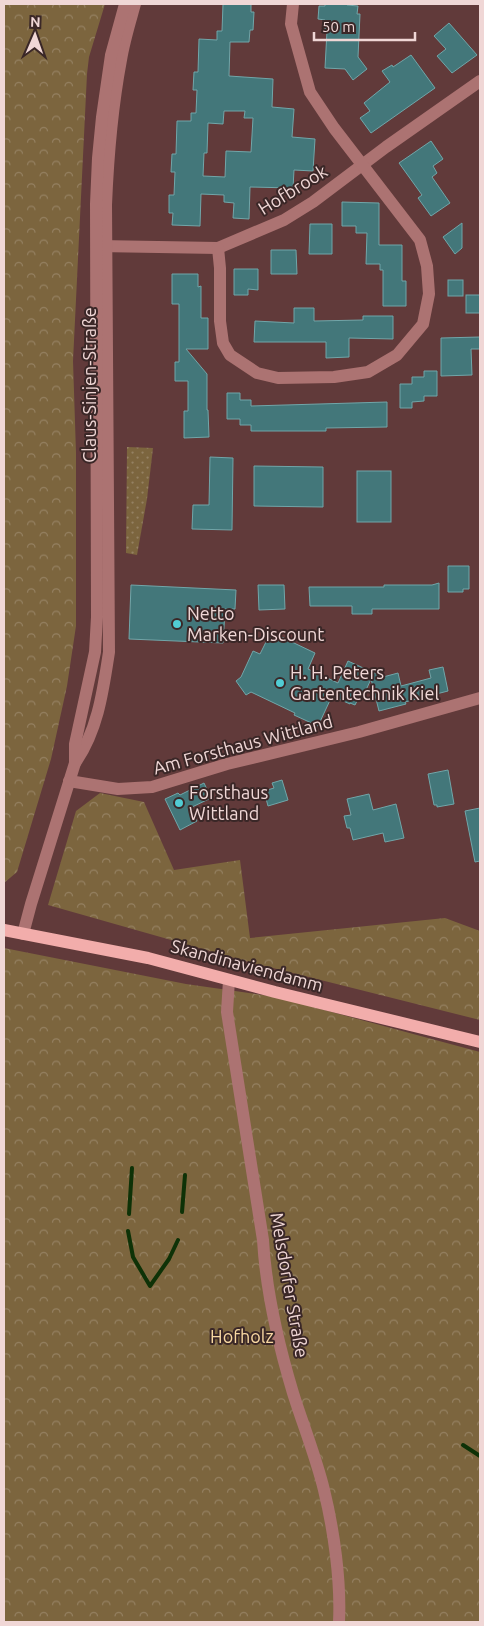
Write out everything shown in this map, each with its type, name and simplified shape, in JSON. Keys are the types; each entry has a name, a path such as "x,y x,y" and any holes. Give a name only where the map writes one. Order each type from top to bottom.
{"main road":[{"name":"Skandinaviendamm","path":"4,930 148,958 228,980 480,1042"}],"street":[{"name":"Claus-Sinjen-Straße","path":"102,246 97,177 102,117 111,55 125,4"},
{"name":"Claus-Sinjen-Straße","path":"23,934 75,763 75,744 95,652 102,246 112,118 121,58 135,4"},
{"path":"218,248 220,322 223,343 230,355 257,373 278,378 334,377 368,372 397,355 423,324 430,294 427,266 420,240 334,128 310,92 291,24 293,4"},
{"name":"Hofbrook","path":"102,246 218,248 284,220 313,202 480,80"},
{"name":"Am Forsthaus Wittland","path":"69,781 118,789 152,787 227,764 359,732 480,698"},
{"name":"Melsdorfer Straße","path":"228,980 227,1012 263,1240 265,1270 282,1353 324,1490 336,1562 340,1603 339,1622"}],"green space":[{"path":"4,4 105,4 89,57 87,74 73,361 76,453 76,626 67,686 51,759 17,872 4,883"},
{"path":"127,447 153,448 147,499 137,555 126,553"},
{"path":"100,793 144,802 174,870 240,860 250,938 445,918 480,931 480,1020 245,961 48,905 76,811"},
{"name":"Hofholz","path":"4,948 186,984 276,997 480,1052 480,1622 4,1622"}],"building":[{"path":"223,4 251,4 251,12 254,12 253,30 250,30 249,42 230,42 229,76 273,79 272,107 294,109 292,137 315,139 313,171 294,170 293,188 250,187 249,219 233,218 234,203 224,202 224,195 201,194 200,226 172,225 173,213 169,213 169,195 174,195 175,172 171,172 172,154 176,154 177,121 191,121 191,113 196,113 197,90 193,90 194,72 198,72 199,39 217,40 217,31 222,31","holes":["224,111 245,111 244,118 253,118 251,152 226,151 225,177 203,176 204,153 207,153 208,123 223,124"]},
{"path":"325,4 358,6 357,14 360,14 358,57 367,69 353,80 345,69 325,68 327,31 325,31 325,20 318,19 319,6 325,6"},
{"path":"449,23 477,55 452,73 437,56 446,49 434,36"},
{"path":"411,55 435,88 371,133 360,118 370,111 364,103 390,82 382,71 392,65 393,67"},
{"path":"431,141 443,159 433,166 437,173 432,177 450,203 431,216 418,198 422,195 399,163"},
{"path":"342,202 379,203 379,245 402,245 402,281 406,281 406,306 383,306 383,270 380,270 380,264 366,264 367,233 356,233 356,226 342,226"},
{"path":"462,223 462,248 455,254 443,237"},
{"path":"310,224 332,224 332,254 309,254"},
{"path":"271,250 296,250 297,274 271,274"},
{"path":"234,269 258,269 258,290 248,289 248,295 234,295"},
{"path":"172,274 198,274 198,287 201,286 201,318 208,318 208,349 186,349 207,374 209,437 184,438 184,411 188,411 188,381 175,381 175,362 179,362 179,304 172,304"},
{"path":"448,280 463,280 463,296 448,296"},
{"path":"466,295 480,295 480,313 466,313"},
{"path":"294,308 314,308 314,321 363,320 363,316 393,316 393,339 349,338 349,357 326,358 326,342 254,342 255,321 294,323"},
{"path":"480,337 480,349 471,349 472,375 441,376 441,338"},
{"path":"424,371 437,371 437,396 424,396 424,401 412,402 412,408 400,408 400,384 412,384 412,377 424,377"},
{"path":"227,393 240,393 240,400 251,400 251,406 387,402 387,427 326,428 326,431 251,431 251,425 240,425 240,419 227,419"},
{"path":"210,457 233,458 232,530 192,529 193,505 209,505"},
{"path":"254,466 323,467 323,507 254,506"},
{"path":"357,471 391,471 391,522 357,522"},
{"path":"448,566 469,566 469,589 463,589 463,592 448,592"},
{"path":"439,583 439,609 372,609 372,614 352,614 352,606 310,606 309,587 384,587 384,585 432,585"},
{"name":"Netto Marken-Discount","path":"131,585 236,590 235,609 223,610 225,611 223,643 129,639"},
{"path":"258,585 284,585 285,609 259,610"},
{"path":"271,632 315,653 308,669 338,683 348,661 383,677 398,673 401,686 431,678 429,670 443,667 448,691 379,711 371,679 362,699 359,697 355,705 332,696 318,726 251,692 246,695 236,681 241,677 253,651 260,654"},
{"path":"448,770 454,804 437,807 437,805 434,805 428,774"},
{"path":"282,780 288,800 268,806 264,791 274,788 272,783"},
{"path":"204,783 211,798 190,808 197,821 180,830 165,799 178,793 180,795"},
{"path":"369,794 373,810 396,804 404,838 385,842 383,833 353,840 344,816 351,815 347,799"},
{"path":"480,808 480,861 475,862 465,811"}],"waterway":[{"path":"129,1214 132,1168"},
{"path":"182,1212 185,1175"},
{"path":"128,1231 133,1257 150,1286 169,1259 178,1240"},
{"path":"463,1445 480,1456"}],"place":[{"name":"Netto Marken-Discount","path":"177,624"},
{"name":"H. H. Peters Gartentechnik Kiel","path":"280,683"},
{"name":"Forsthaus Wittland","path":"179,803"}]}
